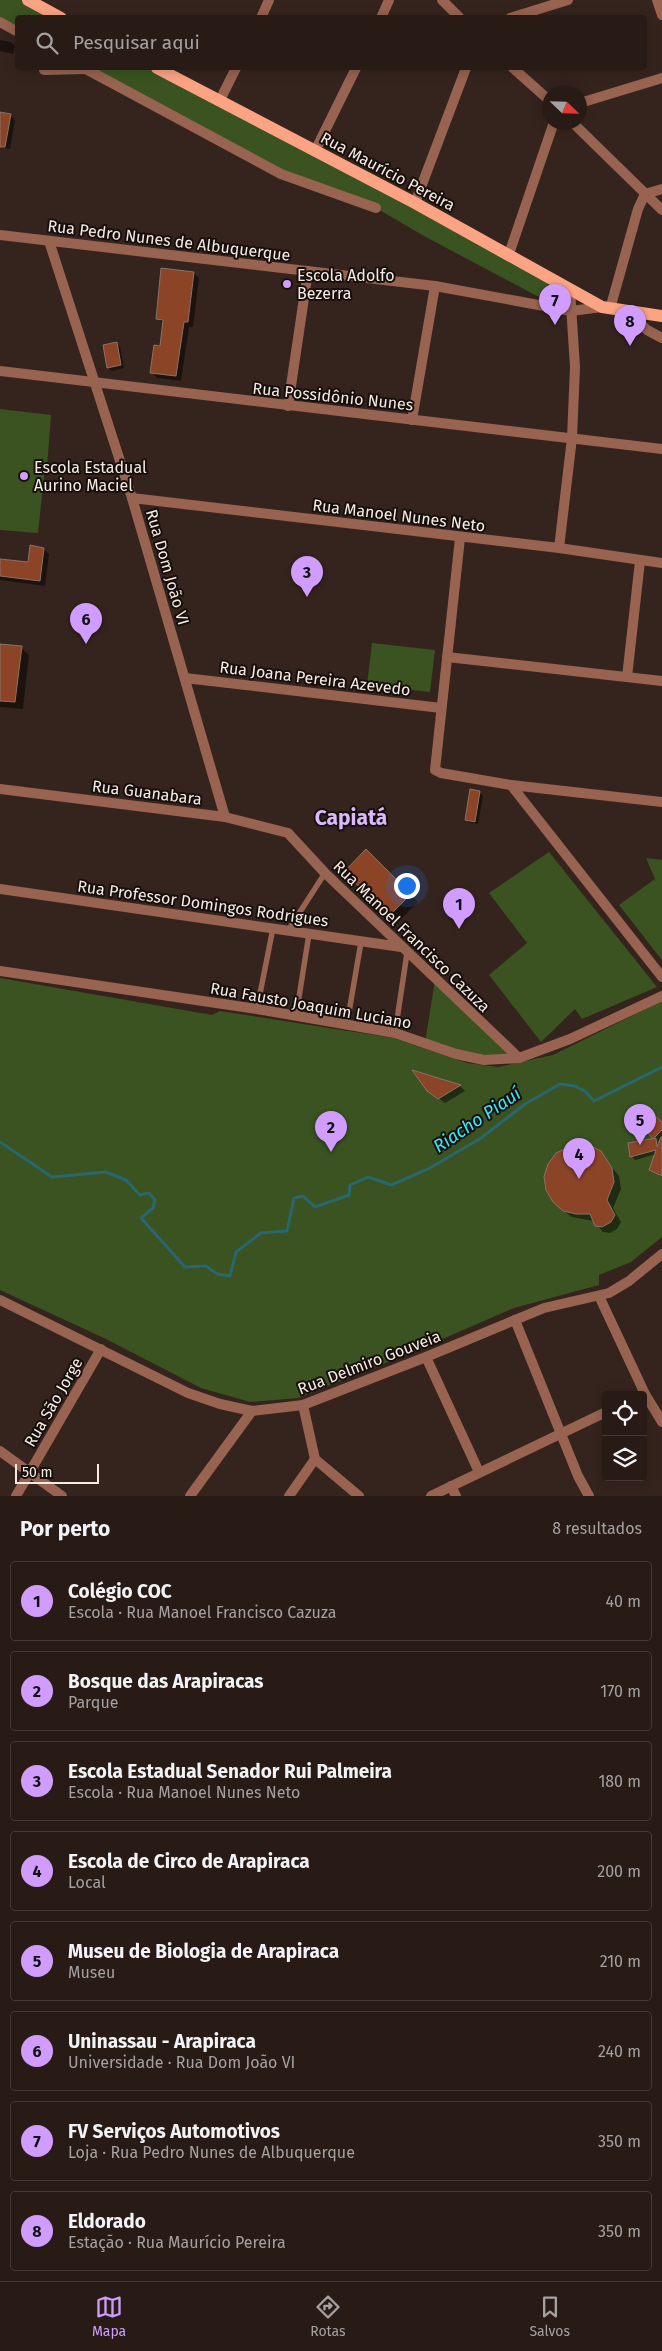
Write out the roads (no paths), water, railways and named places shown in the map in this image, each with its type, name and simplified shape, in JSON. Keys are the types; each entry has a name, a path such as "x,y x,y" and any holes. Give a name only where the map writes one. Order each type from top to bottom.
{"main road":[{"path":"28,0 56,15"},
{"name":"Rua Maurício Pereira","path":"161,70 415,203 509,254 570,290 606,308 662,316"}],"street":[{"path":"262,15 269,0"},
{"path":"382,15 389,0"},
{"path":"442,0 457,15"},
{"path":"520,15 568,0"},
{"path":"657,0 662,15"},
{"path":"0,22 15,30"},
{"path":"89,70 281,174 376,208"},
{"path":"220,100 235,70"},
{"path":"315,151 355,70"},
{"path":"415,203 465,70"},
{"path":"515,70 542,95"},
{"path":"587,101 662,78"},
{"path":"509,254 551,130"},
{"path":"580,130 662,210"},
{"path":"606,308 638,209 645,194 662,189"},
{"name":"Rua Pedro Nunes de Albuquerque","path":"0,235 435,286 571,311 606,308"},
{"name":"Rua Dom João VI","path":"49,241 132,498 225,817"},
{"path":"288,406 308,271"},
{"path":"412,420 435,286"},
{"path":"559,548 572,438 575,367 570,290"},
{"path":"641,314 640,323 662,338"},
{"name":"Rua Possidônio Nunes","path":"0,371 662,449"},
{"name":"Rua Manoel Nunes Neto","path":"132,498 460,538 559,548 662,563"},
{"path":"460,538 435,770 441,773 511,785 662,802"},
{"path":"627,677 640,561"},
{"path":"446,657 662,681"},
{"name":"Rua Joana Pereira Azevedo","path":"185,678 441,708"},
{"path":"511,785 662,976"},
{"name":"Rua Guanabara","path":"0,788 225,817 288,832"},
{"name":"Rua Manoel Francisco Cazuza","path":"288,832 325,873 519,1058"},
{"name":"Rua Professor Domingos Rodrigues","path":"0,889 289,929 404,950"},
{"name":"Rua Fausto Joaquim Luciano","path":"0,971 347,1024 395,1033 456,1054 484,1060 519,1058 570,1039 662,996"},
{"name":"Rua Delmiro Gouveia","path":"0,1300 188,1392 220,1404 252,1411 303,1405 426,1358 544,1308 609,1293 629,1281 662,1254"},
{"path":"599,1296 642,1391"},
{"path":"515,1320 562,1432 578,1476 589,1496"},
{"name":"Rua São Jorge","path":"16,1496 101,1349"},
{"path":"426,1358 479,1472"},
{"path":"647,1400 662,1422"},
{"path":"303,1405 315,1459 359,1496"},
{"path":"190,1496 252,1411"},
{"path":"431,1496 602,1414"},
{"path":"0,1452 62,1496"},
{"path":"289,1496 315,1459"},
{"path":"451,1486 456,1496"}],"lane":[{"path":"289,929 325,873"},
{"path":"257,1009 273,928"},
{"path":"296,1016 309,934"},
{"path":"347,1024 361,942"},
{"path":"395,1033 404,950"}],"waterway":[{"name":"Riacho Piauí","path":"0,1142 52,1177 106,1172 126,1180 140,1195 149,1193 155,1200 153,1208 141,1218 185,1267 206,1266 217,1274 230,1276 236,1252 261,1233 287,1231 294,1198 303,1196 315,1207 349,1195 350,1185 368,1177 391,1185 430,1168 481,1138 525,1104 560,1084 575,1086 586,1092 594,1101 662,1067"}],"place":[{"name":"Escola Adolfo Bezerra","path":"287,284"},
{"name":"FV Serviços Automotivos","path":"555,325"},
{"name":"Eldorado","path":"630,346"},
{"name":"Escola Estadual Aurino Maciel","path":"24,476"},
{"name":"Escola Estadual Senador Rui Palmeira","path":"307,597"},
{"name":"Uninassau - Arapiraca","path":"86,644"},
{"name":"Colégio COC","path":"459,929"},
{"name":"Museu de Biologia de Arapiraca","path":"640,1145"},
{"name":"Bosque das Arapiracas","path":"331,1152"},
{"name":"Escola de Circo de Arapiraca","path":"579,1179"}],"district":[{"name":"Capiatá","path":"351,818"}]}
